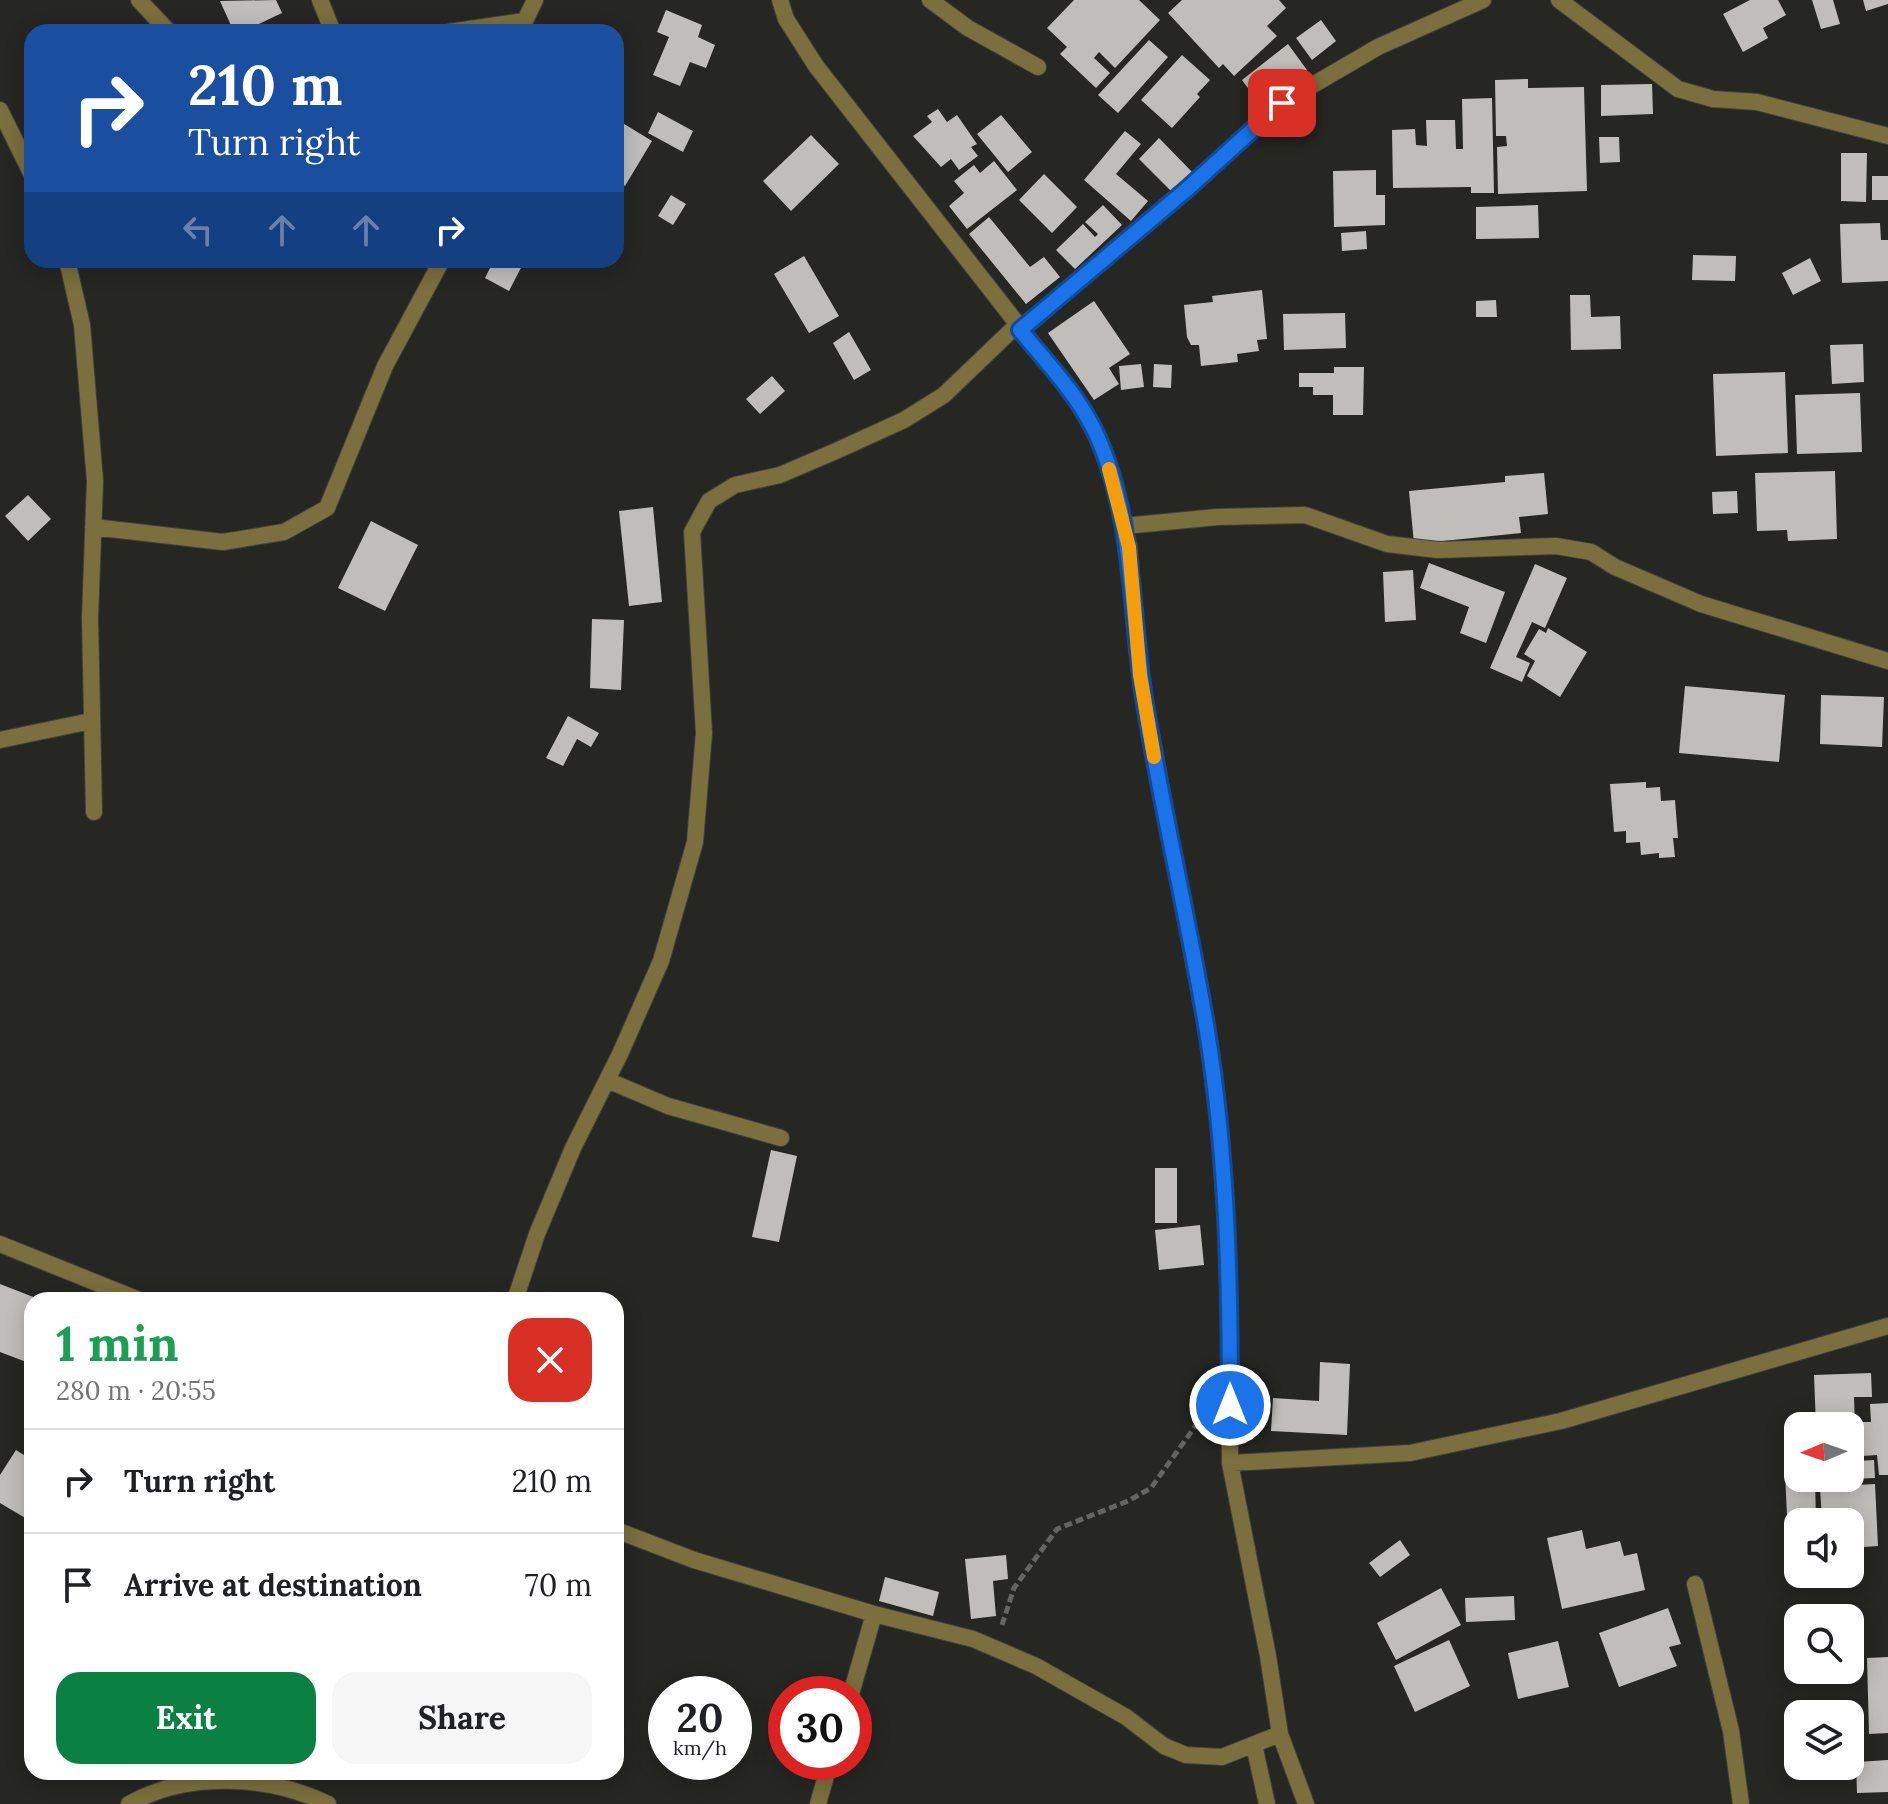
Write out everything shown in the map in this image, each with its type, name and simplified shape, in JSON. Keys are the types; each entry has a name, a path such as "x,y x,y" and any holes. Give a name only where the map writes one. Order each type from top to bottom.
{"street":[{"path":"139,0 162,24"},
{"path":"320,0 330,24"},
{"path":"523,24 535,0"},
{"path":"780,0 786,19 816,66 1076,399 1097,437 1115,485 1124,526 1140,675 1207,1032 1216,1107 1229,1269 1230,1463 1280,1734 1306,1804"},
{"path":"930,0 968,28 1038,67"},
{"path":"518,1292 549,1205 661,961 695,842 704,733 692,532 709,501 735,485 780,475 836,451 904,420 944,395 1018,328 1186,190 1282,103 1378,47 1483,0"},
{"path":"1559,0 1678,89 1713,99 1757,102 1888,136"},
{"path":"0,110 24,159"},
{"path":"69,268 82,325 95,481 91,721 94,812"},
{"path":"93,527 223,542 284,532 327,508 385,366 438,268"},
{"path":"1124,526 1217,517 1305,515 1387,544 1438,550 1556,546 1591,552 1615,567 1701,604 1888,661"},
{"path":"0,740 91,721"},
{"path":"607,1080 668,1106 781,1138"},
{"path":"0,1244 119,1292"},
{"path":"1230,1463 1410,1453 1561,1421 1888,1326"},
{"path":"624,1533 694,1560 874,1614 973,1639 1036,1666 1126,1717 1164,1746 1186,1755 1222,1757 1280,1734"},
{"path":"1695,1584 1731,1731 1741,1804"},
{"path":"856,1676 874,1614"},
{"path":"1254,1745 1267,1804"},
{"path":"818,1804 825,1780"},
{"path":"129,1804 164,1788 247,1781 328,1804"}],"path":[{"path":"994,1648 1014,1588 1057,1529 1151,1488 1230,1377"}],"building":[{"path":"276,0 282,13 259,24 230,24 220,1"},
{"path":"1074,0 1139,0 1160,20 1115,68 1099,52 1094,58 1110,73 1096,88 1060,54 1067,47 1047,28"},
{"path":"1182,0 1279,0 1286,8 1267,26 1277,36 1234,76 1223,64 1219,68 1168,13"},
{"path":"1750,0 1778,0 1786,15 1763,28 1768,38 1743,52 1723,14"},
{"path":"1812,0 1833,0 1840,24 1821,29"},
{"path":"1863,0 1888,0 1888,4 1866,11"},
{"path":"666,10 702,25 698,37 715,45 706,68 690,62 680,86 653,75 669,37 657,32"},
{"path":"1321,20 1336,41 1312,60 1296,38"},
{"path":"1149,40 1168,57 1118,113 1098,95"},
{"path":"1288,44 1307,70 1261,106 1242,80"},
{"path":"1182,55 1210,80 1197,94 1200,97 1172,128 1141,100"},
{"path":"1528,79 1528,88 1584,87 1587,191 1498,194 1497,147 1507,146 1506,136 1496,136 1495,80"},
{"path":"1652,84 1653,114 1601,116 1601,85"},
{"path":"1492,98 1494,193 1471,193 1471,187 1393,188 1392,130 1415,129 1416,145 1427,146 1426,120 1455,120 1456,149 1463,149 1462,99"},
{"path":"938,109 947,122 957,115 977,144 971,147 978,156 959,170 951,159 941,167 913,136 932,122 927,116"},
{"path":"658,112 693,131 683,152 648,133"},
{"path":"1001,115 1032,152 1008,172 977,134"},
{"path":"624,124 652,141 624,185"},
{"path":"1125,131 1141,144 1116,174 1148,201 1131,221 1084,180"},
{"path":"811,135 839,164 791,211 763,181"},
{"path":"1599,137 1619,137 1620,162 1600,163"},
{"path":"1159,138 1193,173 1173,193 1139,159"},
{"path":"1841,153 1867,153 1866,202 1841,201"},
{"path":"994,161 1017,190 967,229 949,206 964,193 954,181 974,165 980,173"},
{"path":"1376,170 1376,195 1385,195 1385,225 1334,227 1333,171"},
{"path":"1044,174 1077,207 1052,233 1019,200"},
{"path":"1872,176 1888,176 1888,200 1872,200"},
{"path":"671,195 686,204 673,225 658,216"},
{"path":"1103,205 1122,225 1075,269 1056,250 1083,224 1095,237 1098,234 1085,222"},
{"path":"1538,205 1539,238 1476,239 1476,207"},
{"path":"989,217 1030,267 1044,257 1060,277 1026,304 969,234"},
{"path":"1880,223 1881,240 1888,240 1888,281 1842,283 1840,224"},
{"path":"1366,231 1367,249 1342,251 1341,233"},
{"path":"1693,255 1736,256 1735,281 1692,280"},
{"path":"804,256 839,316 809,333 774,274"},
{"path":"1810,258 1821,281 1793,295 1782,273"},
{"path":"490,268 521,268 509,291 485,278"},
{"path":"1262,290 1267,339 1257,340 1259,351 1237,354 1238,362 1201,366 1199,345 1191,345 1187,337 1184,305 1213,302 1212,296"},
{"path":"1570,295 1590,295 1591,317 1620,316 1621,349 1571,350"},
{"path":"1496,300 1497,317 1476,317 1476,301"},
{"path":"1094,301 1130,354 1109,368 1119,384 1094,400 1048,333"},
{"path":"1345,313 1346,348 1284,350 1283,314"},
{"path":"849,332 871,370 854,380 833,343"},
{"path":"1863,344 1864,382 1832,384 1830,345"},
{"path":"1141,364 1144,387 1121,390 1119,366"},
{"path":"1154,364 1172,365 1171,388 1153,387"},
{"path":"1334,367 1364,367 1363,415 1333,415 1333,395 1313,395 1313,387 1299,387 1299,373 1334,373"},
{"path":"1785,372 1788,453 1716,456 1713,374"},
{"path":"772,376 785,391 760,414 746,399"},
{"path":"1860,393 1862,452 1797,454 1795,395"},
{"path":"1835,471 1837,539 1788,541 1787,530 1757,531 1755,473"},
{"path":"1544,473 1548,514 1519,517 1521,533 1414,544 1409,491 1505,482 1505,476"},
{"path":"1737,491 1738,513 1713,514 1712,492"},
{"path":"28,495 51,519 28,541 5,516"},
{"path":"653,507 662,602 629,606 619,511"},
{"path":"371,521 418,545 385,611 338,588"},
{"path":"1429,563 1505,592 1486,643 1460,633 1469,607 1420,588"},
{"path":"1535,564 1567,578 1545,628 1532,622 1516,657 1530,663 1522,682 1490,668"},
{"path":"1413,570 1416,620 1385,622 1383,572"},
{"path":"592,619 624,620 621,690 590,688"},
{"path":"1548,628 1587,652 1560,697 1527,676 1535,661 1524,654 1539,629 1546,633"},
{"path":"1685,686 1785,695 1779,762 1679,753"},
{"path":"1821,695 1884,697 1882,747 1820,744"},
{"path":"568,716 599,733 591,747 577,739 563,766 546,758"},
{"path":"1646,782 1646,788 1660,787 1661,801 1675,800 1678,838 1673,838 1675,857 1659,858 1659,853 1641,855 1640,842 1626,843 1626,831 1614,832 1610,784"},
{"path":"771,1150 797,1156 779,1242 752,1237"},
{"path":"1155,1168 1177,1168 1177,1223 1155,1223"},
{"path":"1200,1225 1204,1265 1159,1270 1155,1230"},
{"path":"0,1284 24,1293 24,1361 0,1352"},
{"path":"1320,1362 1350,1364 1347,1435 1271,1431 1273,1398 1319,1401"},
{"path":"1871,1373 1872,1397 1854,1397 1854,1412 1815,1412 1814,1375"},
{"path":"1888,1403 1888,1475 1879,1475 1877,1455 1864,1456 1864,1422 1871,1422 1870,1404"},
{"path":"16,1450 24,1455 24,1517 0,1503 0,1475"},
{"path":"1874,1460 1875,1478 1864,1478 1864,1461"},
{"path":"1875,1484 1878,1546 1864,1547 1864,1508 1821,1508 1820,1492 1864,1492 1864,1485"},
{"path":"1786,1492 1815,1492 1816,1508 1787,1508"},
{"path":"1582,1530 1586,1549 1620,1541 1624,1556 1637,1553 1645,1590 1562,1609 1547,1538"},
{"path":"1400,1540 1410,1555 1380,1577 1369,1563"},
{"path":"1006,1555 1008,1579 993,1581 996,1616 971,1619 965,1559"},
{"path":"885,1577 939,1592 933,1616 879,1601"},
{"path":"1441,1588 1461,1625 1396,1660 1377,1623"},
{"path":"1514,1596 1515,1620 1466,1622 1465,1598"},
{"path":"1668,1608 1681,1644 1669,1647 1677,1666 1619,1687 1599,1633"},
{"path":"1449,1640 1470,1686 1415,1712 1394,1666"},
{"path":"1558,1641 1569,1687 1518,1699 1508,1653"},
{"path":"1888,1657 1888,1733 1869,1734 1867,1658"},
{"path":"1888,1760 1888,1792 1857,1793 1857,1780 1864,1780 1864,1762"}],"slow traffic":[{"path":"1109,469 1129,547 1140,675 1154,757"}],"route":[{"path":"1230,1405 1229,1269 1220,1137 1207,1032 1140,675 1129,547 1115,485 1097,437 1076,399 1020,330 1186,190 1282,103"}]}
